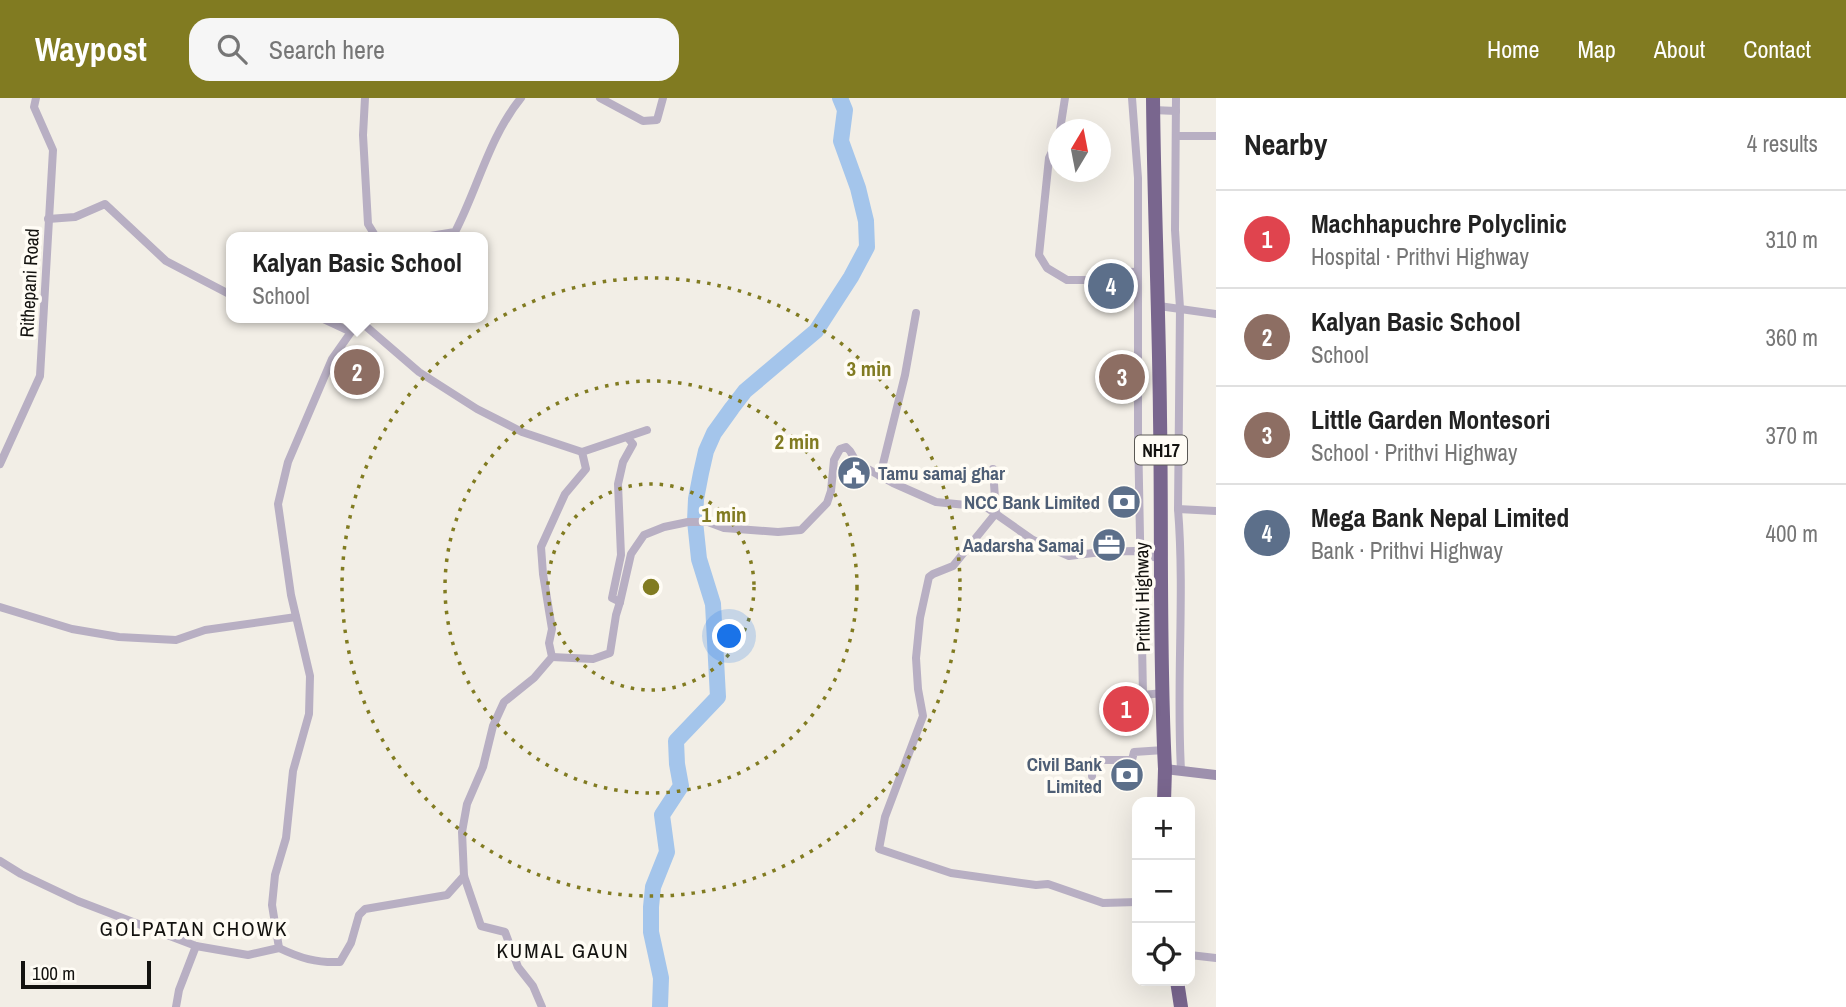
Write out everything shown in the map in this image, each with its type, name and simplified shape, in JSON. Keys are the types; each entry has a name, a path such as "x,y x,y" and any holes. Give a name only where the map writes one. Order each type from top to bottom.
{"highway":[{"name":"Prithvi Highway","path":"1153,104 1159,306 1164,797"},
{"path":"1178,986 1181,1007"}],"main road":[{"path":"1165,769 1216,775"}],"street":[{"name":"Rithepani Road","path":"0,464 40,376 52,150 34,107 36,98"},
{"path":"365,98 363,135 368,224 373,232"},
{"path":"455,232 495,138 521,98"},
{"path":"600,98 643,121 657,120 663,98"},
{"path":"1062,119 1065,98"},
{"path":"1132,98 1138,178 1143,695 1163,693"},
{"path":"1176,98 1175,230 1180,308 1178,509 1181,587 1181,771"},
{"path":"1153,104 1176,111"},
{"path":"1176,136 1216,136"},
{"path":"1048,168 1039,256 1047,268 1067,280 1089,280 1102,271 1137,272"},
{"path":"48,219 75,217 104,204 166,261 226,292"},
{"path":"1159,306 1216,314"},
{"path":"880,476 905,374 916,313"},
{"path":"332,323 351,332"},
{"path":"279,948 272,905 275,875 286,838 293,771 309,714 310,676 290,595 278,504 288,462 332,359 359,323"},
{"path":"365,323 419,372 477,409 522,432 582,452 647,430"},
{"path":"620,602 612,598 621,555 618,484 623,462 633,444 626,437"},
{"path":"552,657 593,659 610,653 631,554 644,535 688,522 708,522 724,528 778,532 801,530 827,503 834,460 840,449 846,447 857,463 893,483 936,502 986,506 1033,540 1069,556 1134,551 1160,559"},
{"path":"552,657 549,643 552,629 541,547 565,494 586,469 582,452"},
{"path":"993,469 996,513 953,566 929,577 920,618 916,658 923,716 886,817 879,849 951,873 1036,886 1048,884 1102,903 1132,902"},
{"path":"1178,509 1216,511"},
{"path":"0,607 72,629 119,637 176,640 205,630 296,617"},
{"path":"542,1007 533,986 518,967 505,932 481,926 464,876 462,832 467,804 483,767 493,726 504,702 534,678 552,657"},
{"path":"1092,776 1093,760 1132,760 1134,752 1164,750"},
{"path":"0,861 78,901 196,946 248,955 279,948 295,956 323,963 340,962 351,943 359,915 365,909 447,895 464,876"},
{"path":"176,1007 178,990 196,946"},
{"path":"1195,956 1216,958"}],"waterway":[{"path":"660,1007 661,978 651,932 651,907 653,887 667,852 662,815 681,786 676,741 718,697 713,604 699,559 695,521 701,473 714,433 732,408 745,391 816,331 867,247 866,221 858,188 841,141 845,110 840,98"}],"place":[{"name":"Mega Bank Nepal Limited","path":"1111,286"},
{"name":"Kalyan Basic School","path":"357,372"},
{"name":"Little Garden Montesori","path":"1122,377"},
{"name":"Tamu samaj ghar","path":"854,473"},
{"name":"NCC Bank Limited","path":"1124,502"},
{"name":"Aadarsha Samaj","path":"1109,545"},
{"name":"Machhapuchre Polyclinic","path":"1126,709"},
{"name":"Civil Bank Limited","path":"1127,775"}],"district":[{"name":"GOLPATAN CHOWK","path":"194,928"},
{"name":"KUMAL GAUN","path":"563,950"}]}
